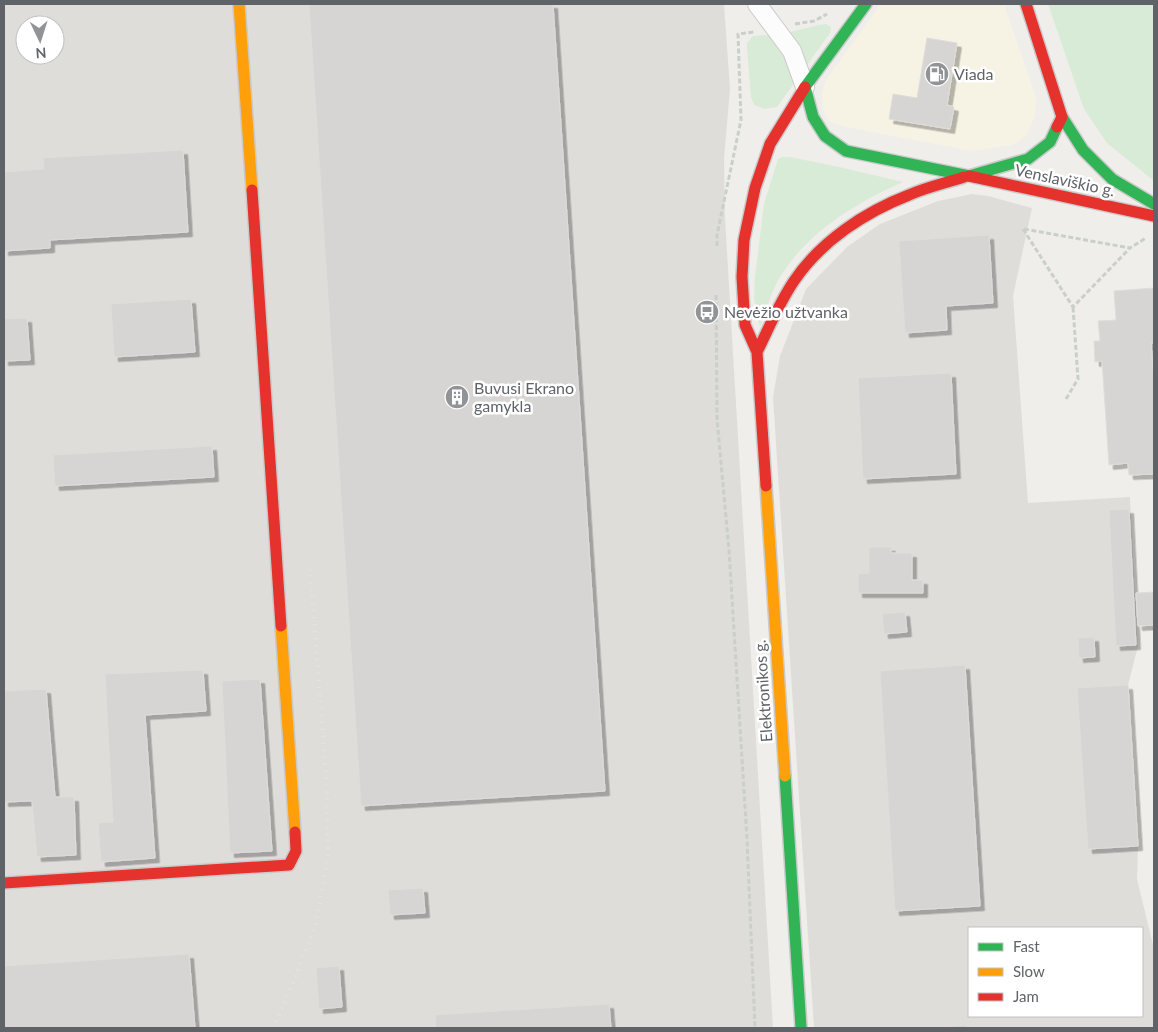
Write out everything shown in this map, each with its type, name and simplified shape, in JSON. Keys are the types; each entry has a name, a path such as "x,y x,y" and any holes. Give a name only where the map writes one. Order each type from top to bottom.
{"main road":[{"path":"4,883 289,865 296,851 239,4"},
{"name":"Elektronikos g.","path":"801,1028 757,352 745,325 742,276 744,240 755,188 770,144 805,88 866,4"},
{"name":"Venslaviškio g.","path":"1026,4 1062,117 1083,150 1112,178 1154,204"},
{"name":"Venslaviškio g.","path":"805,88 813,117 825,136 846,151 1154,216"},
{"path":"757,352 794,281 812,258 840,234 881,208 926,188 1028,160 1050,142 1062,117"}],"street":[{"path":"757,4 792,51 805,88"}],"path":[{"path":"1066,399 1078,379 1073,307 1024,229 1130,248"},
{"path":"1073,307 1130,248 1144,238 1154,238"}],"shaded area":[{"path":"4,4 724,4 730,89 724,159 725,218 773,1028 4,1028"},
{"path":"881,4 1004,4 1036,98 1035,116 1026,136 1013,145 971,151 841,126 829,121 824,112 822,95 826,80"},
{"path":"972,194 988,196 1032,208 1013,296 1028,503 1130,497 1138,646 1128,685 1138,846 1137,879 1154,949 1154,1028 814,1028 773,397 780,356 806,289 847,247 880,224 938,201"}],"green space":[{"path":"1048,4 1154,4 1154,181 1107,143 1084,109"},
{"path":"826,24 831,27 830,33 777,107 765,109 754,105 751,97 747,48 747,43 753,36 782,34"},
{"path":"782,157 839,167 903,182 867,200 834,220 805,246 780,277 771,295 760,327 754,299 764,204 778,159"}],"building":[{"name":"Buvusi Ekrano gamykla","path":"309,4 553,4 605,791 361,806"},
{"name":"Viada","path":"927,38 957,43 947,105 954,107 950,129 889,119 893,94 917,98"},
{"path":"183,150 188,232 50,240 50,248 4,251 4,172 44,169 43,158"},
{"path":"989,235 993,303 946,306 947,330 905,333 899,241"},
{"path":"1154,288 1154,343 1151,343 1154,384 1154,474 1129,475 1128,463 1109,465 1102,361 1095,362 1094,341 1100,341 1098,321 1116,320 1114,291"},
{"path":"191,299 195,352 114,357 111,304"},
{"path":"27,318 30,360 4,361 4,319"},
{"path":"951,373 956,474 863,479 858,378"},
{"path":"212,446 214,477 55,486 53,455"},
{"path":"1129,509 1136,645 1116,646 1109,510"},
{"path":"869,547 891,547 891,553 912,553 912,580 923,580 923,593 858,593 858,574 869,573"},
{"path":"1154,592 1154,625 1138,626 1136,593"},
{"path":"905,612 907,632 884,634 882,614"},
{"path":"1094,637 1095,657 1079,658 1078,638"},
{"path":"965,665 980,906 895,911 880,671"},
{"path":"203,670 206,711 145,715 155,858 101,862 98,823 113,822 105,674"},
{"path":"260,679 272,851 230,853 222,681"},
{"path":"1128,685 1138,846 1088,849 1077,688"},
{"path":"46,689 55,797 74,797 76,855 37,857 32,801 4,802 4,691"},
{"path":"423,888 425,913 390,915 388,890"},
{"path":"189,954 195,1028 4,1028 4,966"},
{"path":"339,966 342,1007 319,1009 316,968"},
{"path":"609,1004 611,1028 436,1028 435,1015"},
{"path":"966,1025 967,1028 929,1028"}],"railway":[{"path":"273,1028 316,924 328,856 327,788 310,569"}],"traffic: fast":[{"path":"866,4 805,87 813,117 825,136 846,151 969,176 1028,159 1050,142 1057,127"},
{"path":"1062,117 1083,150 1112,179 1154,204"},
{"path":"785,776 801,1028"}],"traffic: slow":[{"path":"239,4 252,190"},
{"path":"766,486 785,776"},
{"path":"281,626 295,832"}],"traffic: jam":[{"path":"1026,4 1062,117 1057,127"},
{"path":"766,486 757,352 745,325 742,277 744,240 755,188 770,144 805,87"},
{"path":"969,176 1154,216"},
{"path":"757,352 794,281 817,253 845,229 893,202 964,177"},
{"path":"252,190 281,626"},
{"path":"4,883 289,865 296,851 295,832"}],"place":[{"name":"Viada","path":"937,74"},
{"name":"Nevėžio užtvanka","path":"707,312"},
{"name":"Buvusi Ekrano gamykla","path":"457,397"}]}
